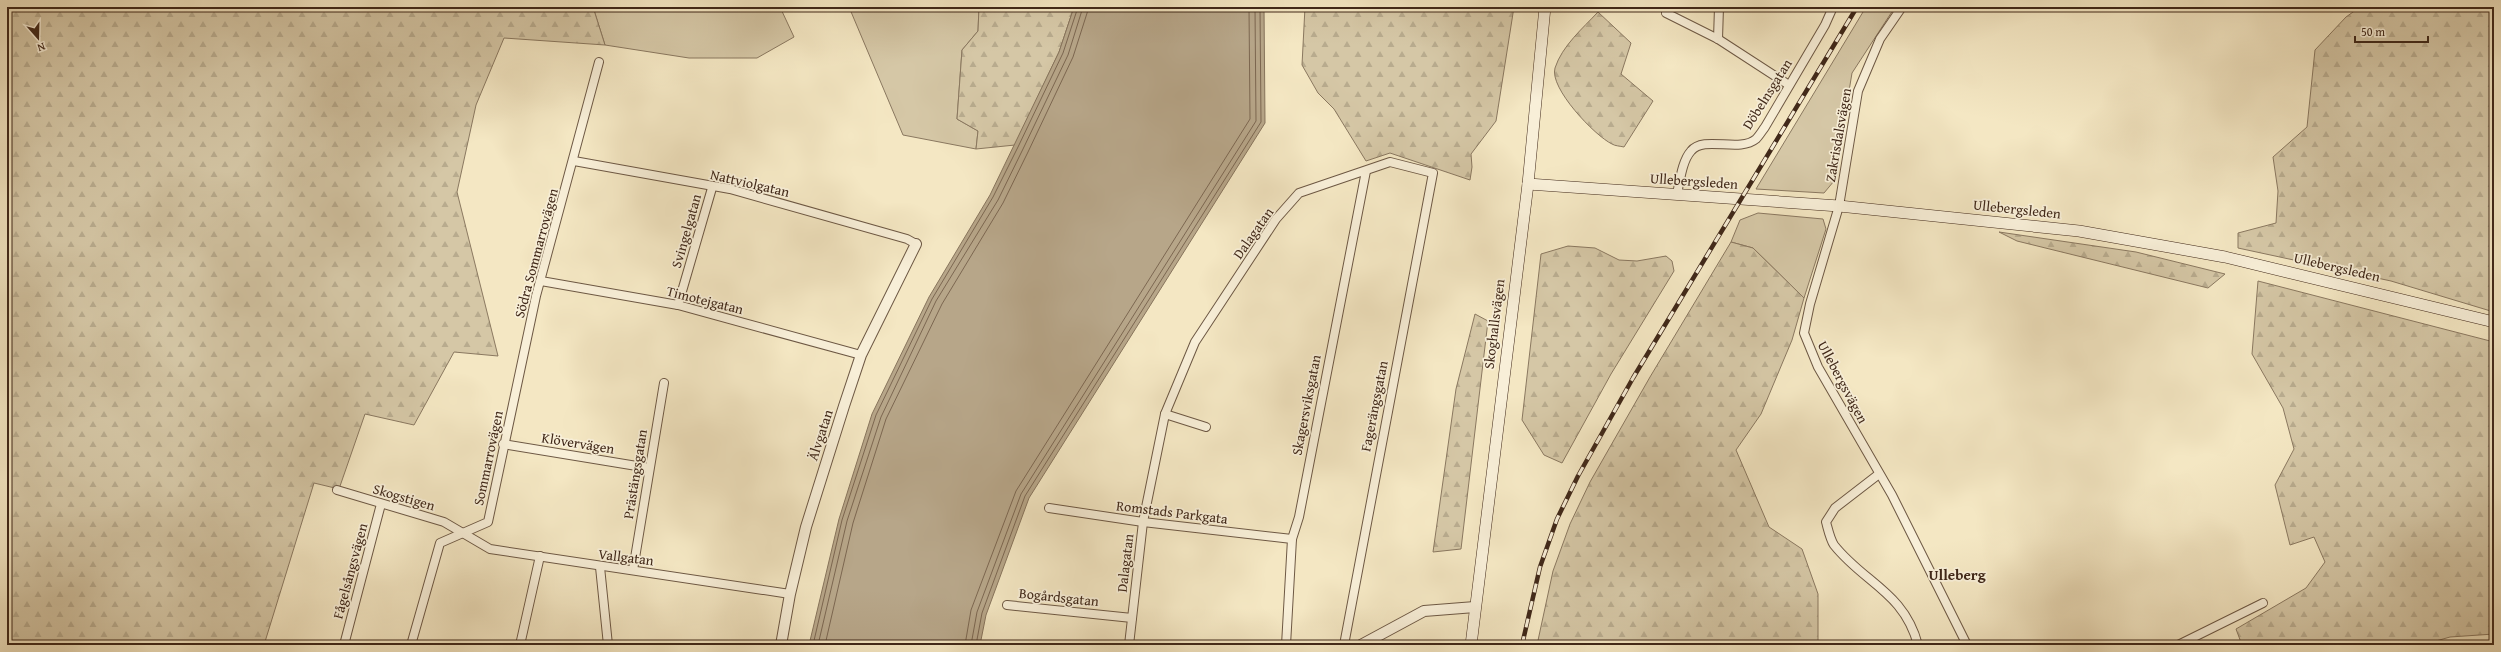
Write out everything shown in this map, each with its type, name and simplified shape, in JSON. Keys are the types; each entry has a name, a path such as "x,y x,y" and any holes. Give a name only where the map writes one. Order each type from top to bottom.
{"main road":[{"name":"Skoghallsvägen","path":"1471,645 1528,184 1545,7"},
{"name":"Ullebergsleden","path":"1528,184 1839,206 2079,231 2218,255 2338,282 2494,322"}],"street":[{"path":"1718,39 1719,7"},
{"name":"Döbelnsgatan","path":"1677,194 1684,166 1691,150 1703,144 1737,145 1755,140 1765,127 1833,7"},
{"name":"Zakrisdalsvägen","path":"1839,206 1858,91 1880,39 1902,7"},
{"path":"1666,13 1718,39 1789,85"},
{"name":"Södra Sommarrovägen","path":"521,362 541,281 577,152 599,62"},
{"name":"Nattviolgatan","path":"574,161 712,188 730,189 907,240 916,244"},
{"name":"Dalagatan","path":"1129,645 1143,522 1165,414 1195,342 1276,219 1300,193 1390,162 1433,173"},
{"name":"Skagersviksgatan","path":"1286,645 1292,539 1299,517 1366,171"},
{"name":"Fagerängsgatan","path":"1344,645 1433,173"},
{"name":"Svingelgatan","path":"678,305 712,188"},
{"name":"Ullebergsvägen","path":"1839,206 1810,304 1804,333 1818,367 1879,474 1967,645"},
{"name":"Älvgatan","path":"780,645 790,594 824,468 861,356 916,244"},
{"name":"Timotejgatan","path":"541,281 678,305 861,356"},
{"name":"Sommarrovägen","path":"411,645 440,543 488,522 521,362"},
{"name":"Prästängsgatan","path":"633,570 664,383"},
{"path":"1165,414 1206,427"},
{"name":"Klövervägen","path":"503,444 649,468"},
{"path":"1879,474 1835,508 1826,522 1833,544 1899,605 1908,620 1918,645"},
{"name":"Skogstigen","path":"337,490 444,522 462,534"},
{"name":"Fågelsångsvägen","path":"344,645 381,504"},
{"name":"Romstads Parkgata","path":"1049,508 1143,522 1292,539"},
{"name":"Vallgatan","path":"462,534 490,549 600,567 633,570 790,594"},
{"path":"520,645 540,556"},
{"path":"600,567 608,645"},
{"path":"2178,645 2264,603"},
{"name":"Bogårdsgatan","path":"1008,604 1132,618"},
{"path":"1361,645 1424,611 1475,607"}],"green space":[{"path":"7,7 593,7 605,45 504,38 476,105 457,192 498,356 454,352 414,425 365,414 339,489 314,483 264,645 7,645"},
{"path":"593,7 780,7 794,37 757,58 689,58 605,45"},
{"path":"849,7 979,7 978,31 962,50 957,119 978,131 976,149 903,135"},
{"path":"979,7 1074,7 1059,52 1015,145 976,149 978,131 957,119 962,50 978,31"},
{"path":"1305,7 1514,7 1496,121 1471,154 1472,167 1470,180 1390,153 1366,161 1334,109 1318,93 1302,65"},
{"path":"1866,7 1895,7 1852,73 1834,181 1824,193 1756,189"},
{"path":"2360,7 2494,7 2494,312 2391,281 2238,248 2238,233 2276,223 2278,191 2273,157 2307,127 2315,50 2346,17"},
{"path":"1598,12 1631,43 1621,74 1653,101 1624,147 1613,145 1595,132 1585,122 1566,99 1555,77 1555,68 1563,52"},
{"path":"1758,213 1823,219 1826,229 1804,298 1753,248 1731,242 1740,220"},
{"path":"1999,232 2136,252 2225,274 2208,288 2017,241"},
{"path":"1731,242 1753,248 1804,298 1792,340 1761,414 1736,450 1769,527 1802,549 1818,594 1818,645 1537,645 1553,571 1570,524 1590,482 1650,377"},
{"path":"1568,246 1595,248 1619,260 1637,261 1666,256 1672,261 1674,271 1611,374 1562,463 1544,455 1522,420 1541,254"},
{"path":"2258,281 2494,342 2494,634 2450,637 2422,645 2242,645 2236,629 2306,588 2325,562 2314,537 2290,545 2275,485 2294,449 2283,408 2252,354"},
{"path":"1475,314 1488,321 1461,549 1433,552 1456,389"}],"water":[{"path":"1074,7 1264,7 1265,123 1029,498 986,615 980,645 809,645 839,519 872,414 929,297 990,195 1059,52"}],"railway":[{"path":"1522,645 1540,567 1557,519 1578,476 1633,378 1857,7"}],"district":[{"name":"Ulleberg","path":"1957,574"}]}
